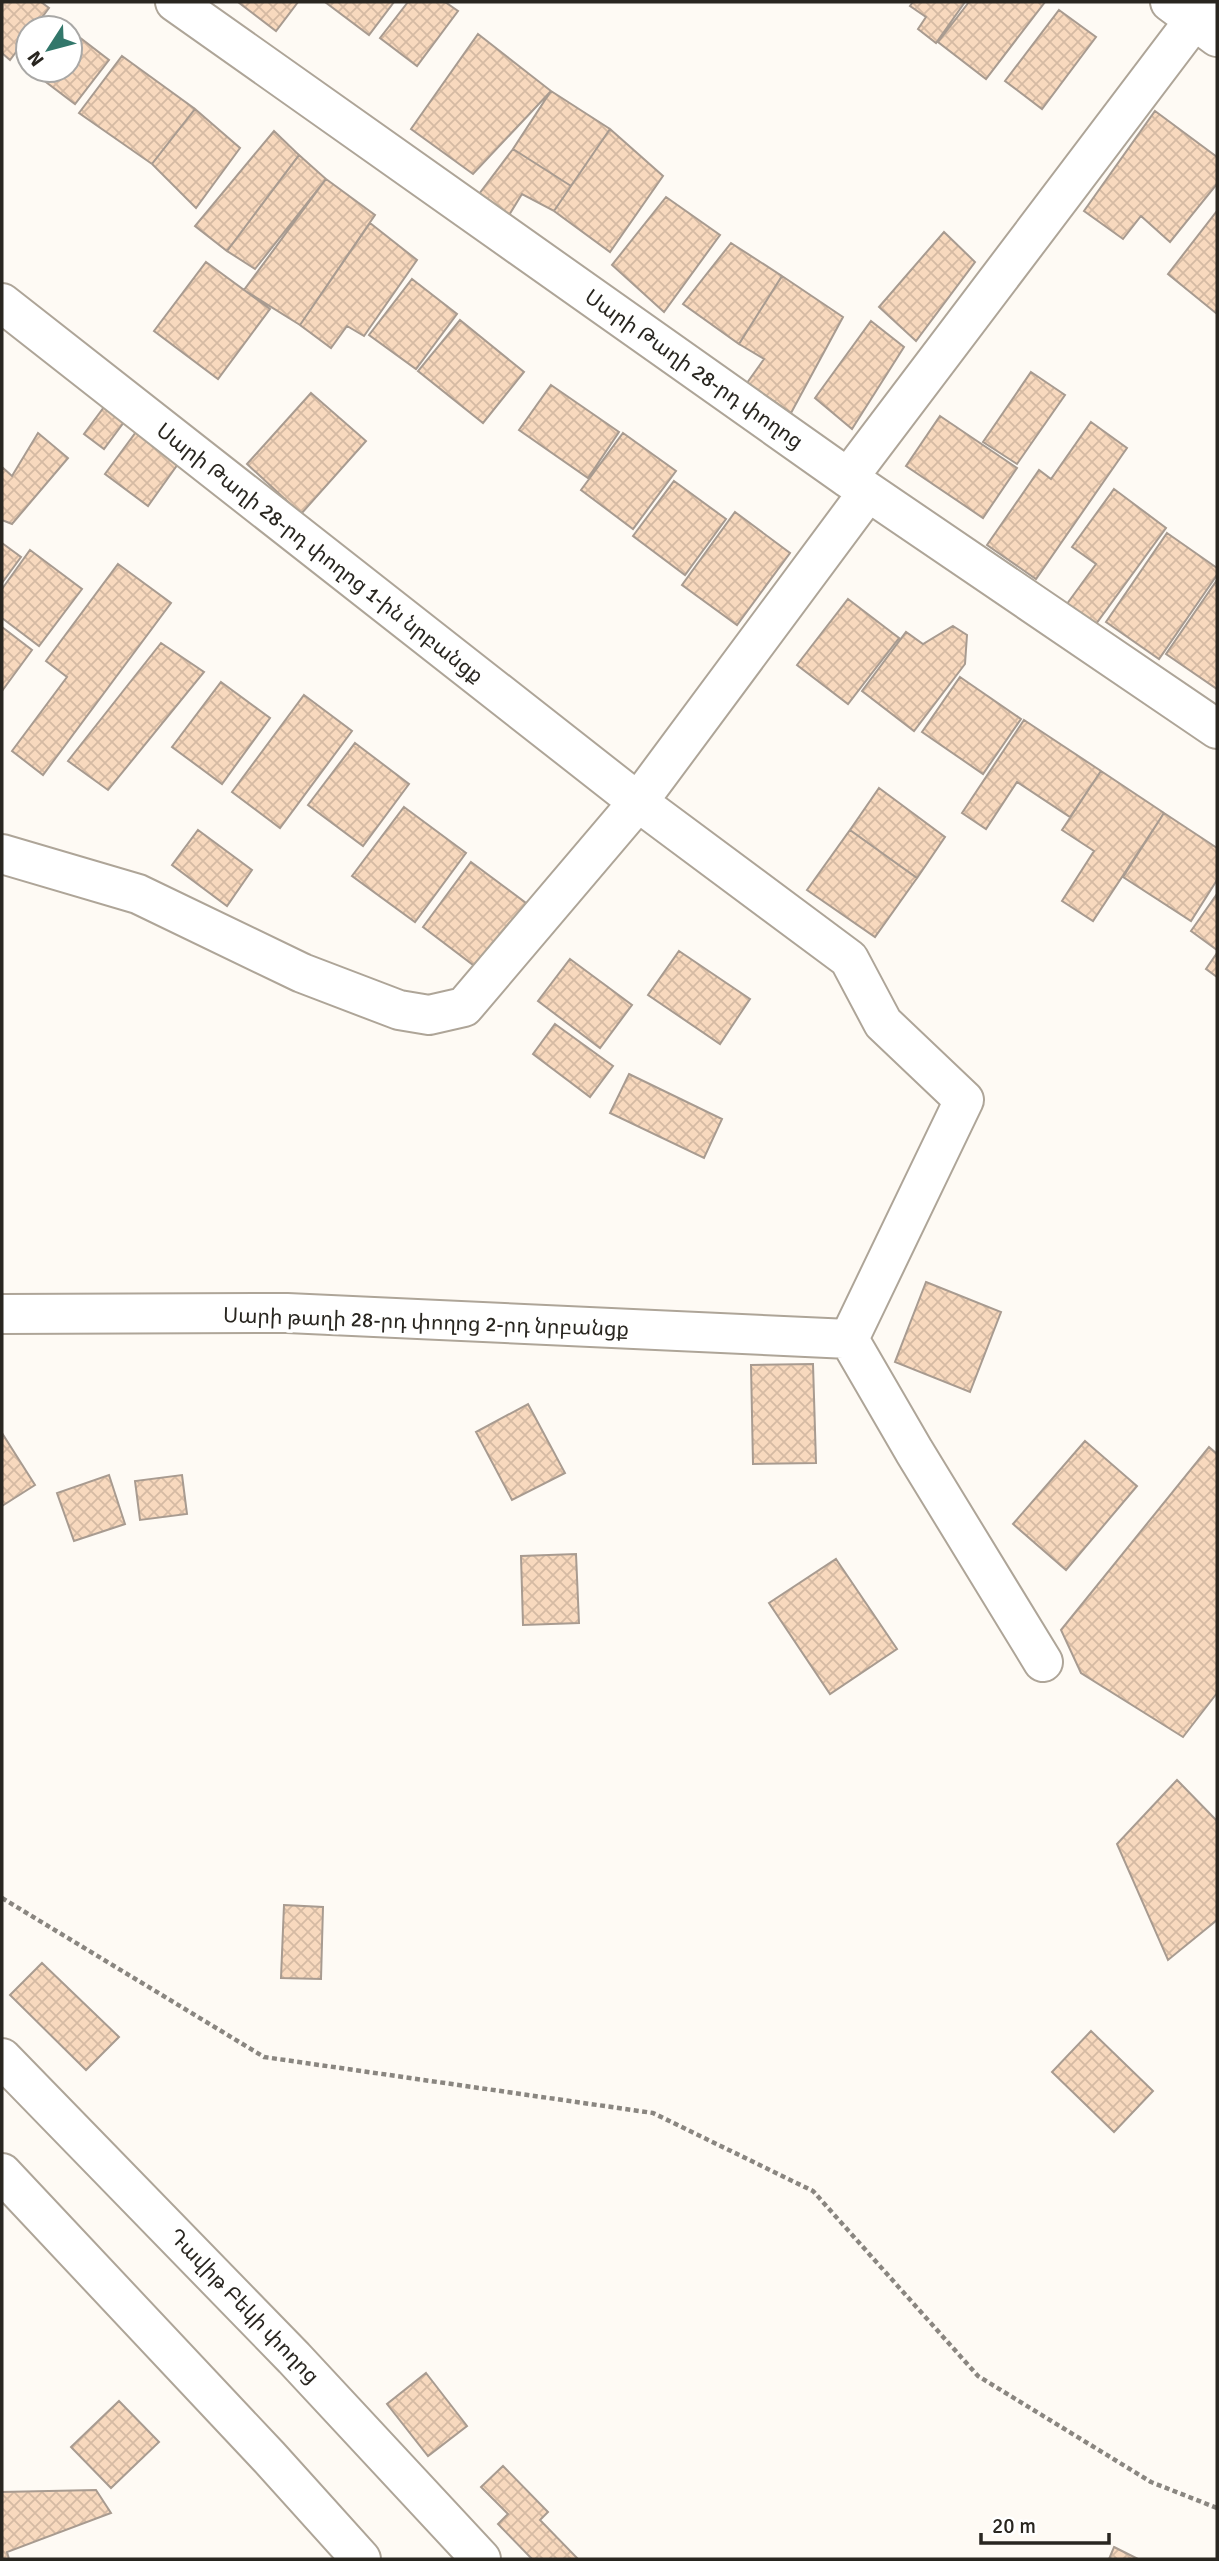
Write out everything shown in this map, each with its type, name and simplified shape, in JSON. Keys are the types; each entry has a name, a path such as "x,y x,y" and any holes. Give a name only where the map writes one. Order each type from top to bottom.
{"street":[{"name":"Սարի Թաղի 28-րդ փողոց","path":"175,2 858,485 1217,729"},
{"path":"2,854 138,894 302,973 399,1010 429,1015 464,1007 638,802 858,485 1197,15"},
{"name":"Սարի Թաղի 28-րդ փողոց 1-ին նրբանցք","path":"2,303 638,802 849,960 883,1023 964,1100 849,1339"},
{"name":"Սարի թաղի 28-րդ փողոց 2-րդ նրբանցք","path":"2,1314 287,1313 849,1339"},
{"path":"849,1339 1043,1662"},
{"name":"Դավիթ Բեկի փողոց","path":"2,2058 295,2358 481,2559"},
{"path":"2,2173 361,2559"}],"path":[{"path":"2,1898 264,2057 653,2113 813,2191 978,2376 1151,2482 1217,2508"}],"building":[{"path":"2,2 41,2 49,8 44,14 14,14 14,55 10,60 2,53"},
{"path":"238,2 298,2 276,31"},
{"path":"325,2 394,2 369,35"},
{"path":"408,2 445,2 458,11 417,66 380,38"},
{"path":"913,2 965,2 936,43 918,29 926,17 910,6"},
{"path":"969,2 1045,2 986,79 938,42"},
{"path":"1059,10 1096,37 1042,109 1005,81"},
{"path":"478,34 551,91 473,174 411,129"},
{"path":"84,41 109,60 75,104 49,84 84,84"},
{"path":"122,56 195,109 152,164 79,113"},
{"path":"551,91 610,129 571,186 513,149"},
{"path":"195,109 240,148 196,208 152,164"},
{"path":"1155,111 1217,157 1217,184 1170,242 1141,216 1123,239 1084,211"},
{"path":"610,129 663,176 610,252 554,211"},
{"path":"274,131 299,155 227,251 195,226"},
{"path":"513,149 571,186 554,211 522,194 506,220 476,198"},
{"path":"299,155 326,179 255,269 227,251"},
{"path":"326,179 375,215 300,325 244,290"},
{"path":"666,197 720,235 664,312 612,265"},
{"path":"1217,211 1217,314 1168,274"},
{"path":"370,223 417,260 364,336 347,326 331,348 300,325"},
{"path":"944,232 975,262 916,341 879,307"},
{"path":"731,243 782,276 739,344 683,304"},
{"path":"206,262 270,309 218,379 154,331"},
{"path":"782,276 843,317 791,413 747,383 764,359 739,344"},
{"path":"412,279 457,314 416,369 369,335"},
{"path":"460,320 524,372 483,423 418,371"},
{"path":"871,321 904,347 852,429 815,398"},
{"path":"1031,372 1065,395 1017,464 983,442"},
{"path":"551,385 619,432 588,478 519,430"},
{"path":"311,393 366,441 301,514 247,464"},
{"path":"110,399 130,414 104,449 84,434"},
{"path":"940,416 1017,468 983,518 906,466"},
{"path":"1091,422 1127,448 1036,579 987,545 1039,470 1051,479"},
{"path":"136,432 178,464 148,506 105,474"},
{"path":"38,433 68,458 12,524 2,520 2,467 12,476"},
{"path":"623,433 676,471 633,529 581,490"},
{"path":"674,481 726,519 685,575 633,536"},
{"path":"1114,489 1166,528 1093,628 1064,608 1096,564 1072,547"},
{"path":"735,512 790,553 737,625 682,585"},
{"path":"1167,533 1217,568 1217,575 1159,659 1106,622"},
{"path":"2,543 21,557 2,583"},
{"path":"30,550 82,589 39,646 2,618 2,589"},
{"path":"118,564 171,603 43,775 12,751 67,677 46,661"},
{"path":"1217,580 1217,689 1166,654"},
{"path":"848,599 899,638 848,704 797,665"},
{"path":"953,626 967,635 965,664 914,731 862,691 906,632 923,644"},
{"path":"2,627 32,650 2,691"},
{"path":"161,643 204,672 108,790 68,761"},
{"path":"960,677 1021,719 983,774 922,732"},
{"path":"221,682 270,718 222,784 172,747"},
{"path":"304,695 352,731 280,828 232,792"},
{"path":"1024,720 1101,771 1070,817 1017,782 986,829 962,813"},
{"path":"355,743 409,784 363,846 308,805"},
{"path":"1101,771 1164,813 1093,921 1062,901 1094,851 1062,830"},
{"path":"879,788 945,837 917,878 850,830"},
{"path":"404,807 466,853 415,922 352,876"},
{"path":"1164,813 1217,848 1217,880 1191,921 1123,877"},
{"path":"198,830 252,870 227,906 172,865"},
{"path":"850,830 917,878 875,937 807,890"},
{"path":"471,862 534,909 485,974 423,927"},
{"path":"1217,894 1217,950 1191,931"},
{"path":"679,951 750,999 720,1044 648,995"},
{"path":"1217,953 1217,977 1206,969"},
{"path":"570,959 632,1005 600,1048 538,1001"},
{"path":"555,1024 613,1066 590,1097 533,1054"},
{"path":"629,1074 722,1119 704,1158 610,1113"},
{"path":"926,1282 1001,1312 970,1392 895,1362"},
{"path":"813,1364 816,1463 753,1464 751,1365"},
{"path":"528,1404 565,1473 512,1500 476,1432"},
{"path":"2,1433 35,1485 2,1506"},
{"path":"1085,1441 1137,1486 1066,1570 1013,1524"},
{"path":"1209,1447 1217,1454 1217,1693 1183,1737 1081,1673 1061,1630"},
{"path":"109,1475 125,1524 74,1541 57,1493"},
{"path":"182,1475 187,1514 140,1520 135,1481"},
{"path":"576,1554 579,1623 523,1625 521,1556"},
{"path":"836,1559 897,1649 830,1694 769,1603"},
{"path":"1177,1780 1217,1821 1217,1920 1168,1960 1117,1844"},
{"path":"284,1905 323,1907 321,1979 281,1978"},
{"path":"42,1963 119,2037 86,2070 10,1995"},
{"path":"1091,2031 1153,2091 1114,2132 1052,2072"},
{"path":"426,2373 467,2426 428,2456 387,2404"},
{"path":"119,2401 159,2442 111,2488 71,2447"},
{"path":"503,2466 548,2512 540,2520 578,2559 532,2559 498,2524 508,2514 481,2487"},
{"path":"96,2490 111,2513 7,2552 9,2559 2,2559 2,2492"},
{"path":"1114,2547 1138,2559 1109,2559"}]}
